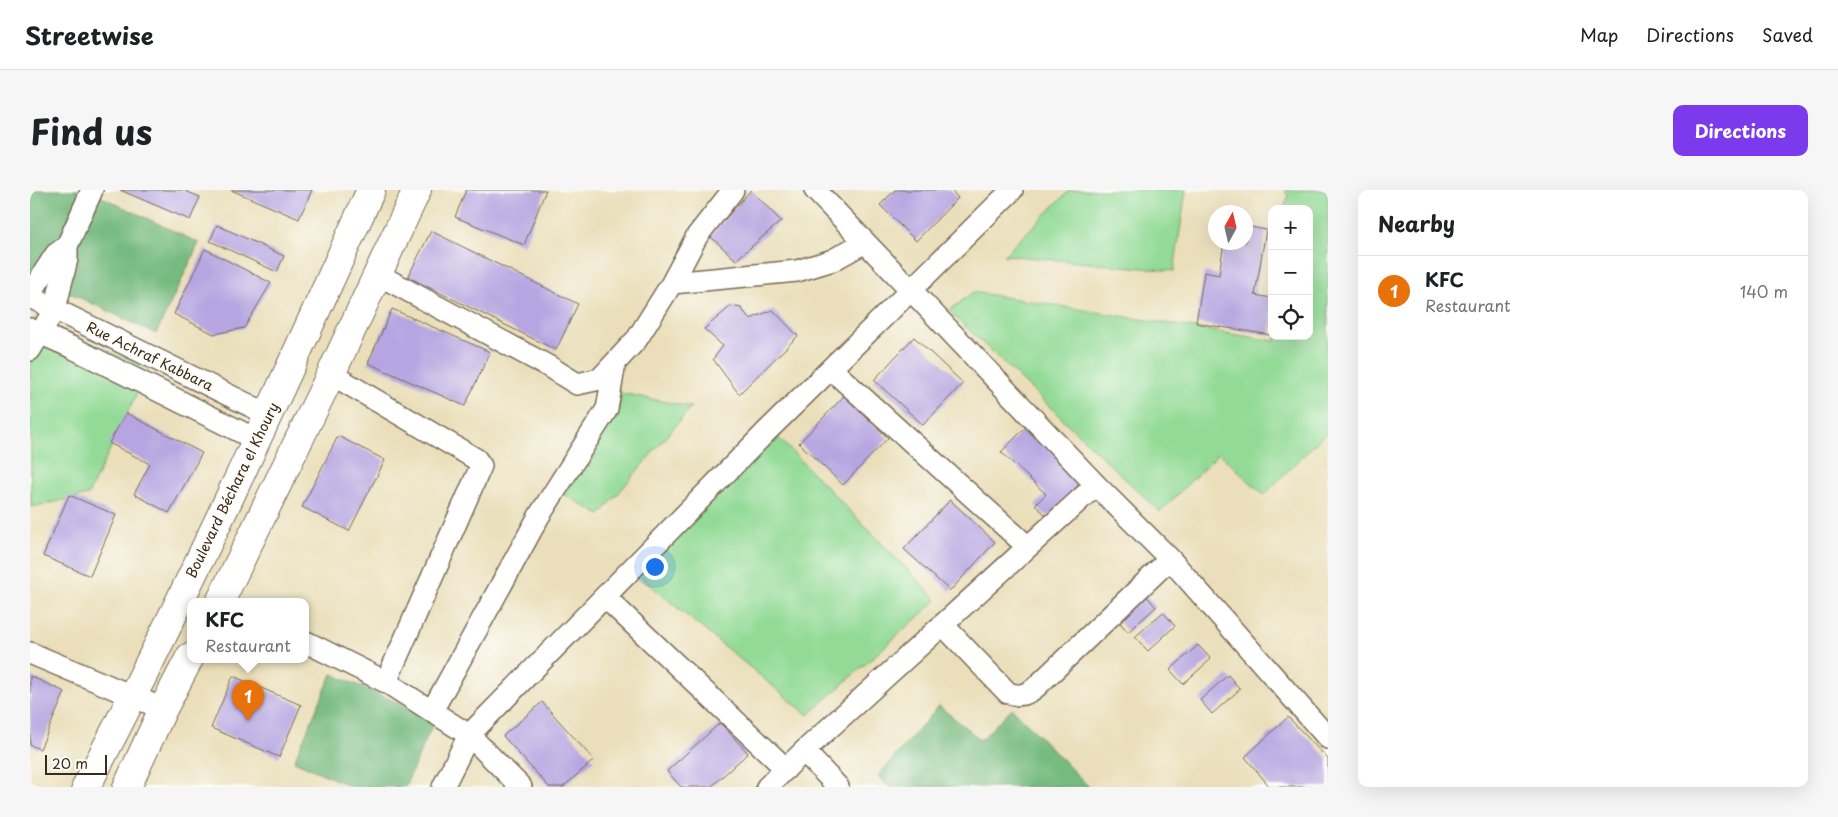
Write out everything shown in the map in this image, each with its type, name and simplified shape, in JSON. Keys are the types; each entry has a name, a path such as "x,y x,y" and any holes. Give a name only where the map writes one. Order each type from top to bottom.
{"highway":[{"name":"Boulevard Béchara el Khoury","path":"86,787 133,696 269,415 371,190"},
{"path":"222,598 331,374 417,190"},
{"path":"127,787 163,709 187,663"}],"street":[{"path":"33,337 55,309 67,259 67,246 92,190"},
{"path":"377,274 578,384 600,379 637,339 672,283 697,236 733,190"},
{"path":"815,190 1096,485 1170,559 1328,738"},
{"path":"443,787 469,735 831,368 1012,190"},
{"path":"672,283 797,271 833,260 865,242"},
{"path":"30,296 56,254 67,246"},
{"name":"Rue Achraf Kabbara","path":"30,296 269,415"},
{"name":"Rue Achraf Kabbara","path":"33,337 257,440"},
{"path":"432,711 539,516 607,409 615,363"},
{"path":"831,368 1028,547"},
{"path":"331,374 472,456 479,461 481,466 386,682"},
{"path":"767,787 804,751 1096,485"},
{"path":"943,625 1008,693 1019,696 1032,691 1170,559"},
{"path":"605,597 786,769"},
{"path":"309,644 386,682 469,735 521,787"},
{"path":"30,653 163,709"},
{"path":"804,751 838,787"}],"green space":[{"path":"30,190 87,190 199,243 156,334 30,274"},
{"path":"1070,190 1186,190 1174,271 1004,255"},
{"path":"1285,190 1328,190 1328,435 1326,433 1264,495 1219,453 1160,512 949,311 973,292 1275,341 1313,340 1313,205 1285,205 1288,196"},
{"path":"34,318 149,368 88,495 31,507 30,325"},
{"path":"621,393 691,407 600,515 562,493"},
{"path":"769,428 937,600 808,715 629,568"},
{"path":"332,674 435,719 405,787 352,787 294,761"},
{"path":"939,706 981,740 1012,708 1089,787 889,787 878,776"}],"building":[{"path":"120,190 183,190 200,197 190,220"},
{"path":"231,190 312,190 299,219"},
{"path":"466,190 546,190 524,245 455,217"},
{"path":"751,190 781,221 736,260 710,236"},
{"path":"895,190 951,190 958,198 916,241 880,205"},
{"path":"217,225 284,256 277,272 210,241"},
{"path":"1253,227 1266,230 1255,295 1268,297 1268,335 1196,323 1204,272 1219,275 1223,250 1253,250"},
{"path":"431,231 578,304 556,350 408,277"},
{"path":"205,249 271,283 244,328 214,334 174,314"},
{"path":"731,306 741,308 750,319 773,310 798,336 739,394 713,359 723,346 704,329"},
{"path":"392,309 490,352 465,406 368,363"},
{"path":"914,337 963,383 923,425 874,380"},
{"path":"844,396 888,438 843,485 799,443"},
{"path":"126,413 202,453 169,513 134,494 150,464 109,443"},
{"path":"1026,427 1083,480 1048,517 1035,505 1046,494 1001,452"},
{"path":"338,436 385,460 349,531 302,507"},
{"path":"69,495 116,515 90,576 43,556"},
{"path":"950,500 995,542 950,591 904,549"},
{"path":"1144,593 1156,607 1128,632 1116,618"},
{"path":"1163,612 1175,626 1148,651 1135,637"},
{"path":"1198,645 1211,659 1183,684 1170,670"},
{"path":"1228,675 1240,689 1212,714 1200,700"},
{"path":"30,676 65,692 40,749 30,745"},
{"path":"233,676 301,705 279,757 211,728"},
{"path":"542,702 594,760 563,787 549,787 503,736"},
{"path":"1288,717 1328,759 1328,787 1270,787 1245,757"},
{"path":"720,723 748,753 711,787 681,787 667,771"}],"place":[{"name":"KFC","path":"248,721"}]}
